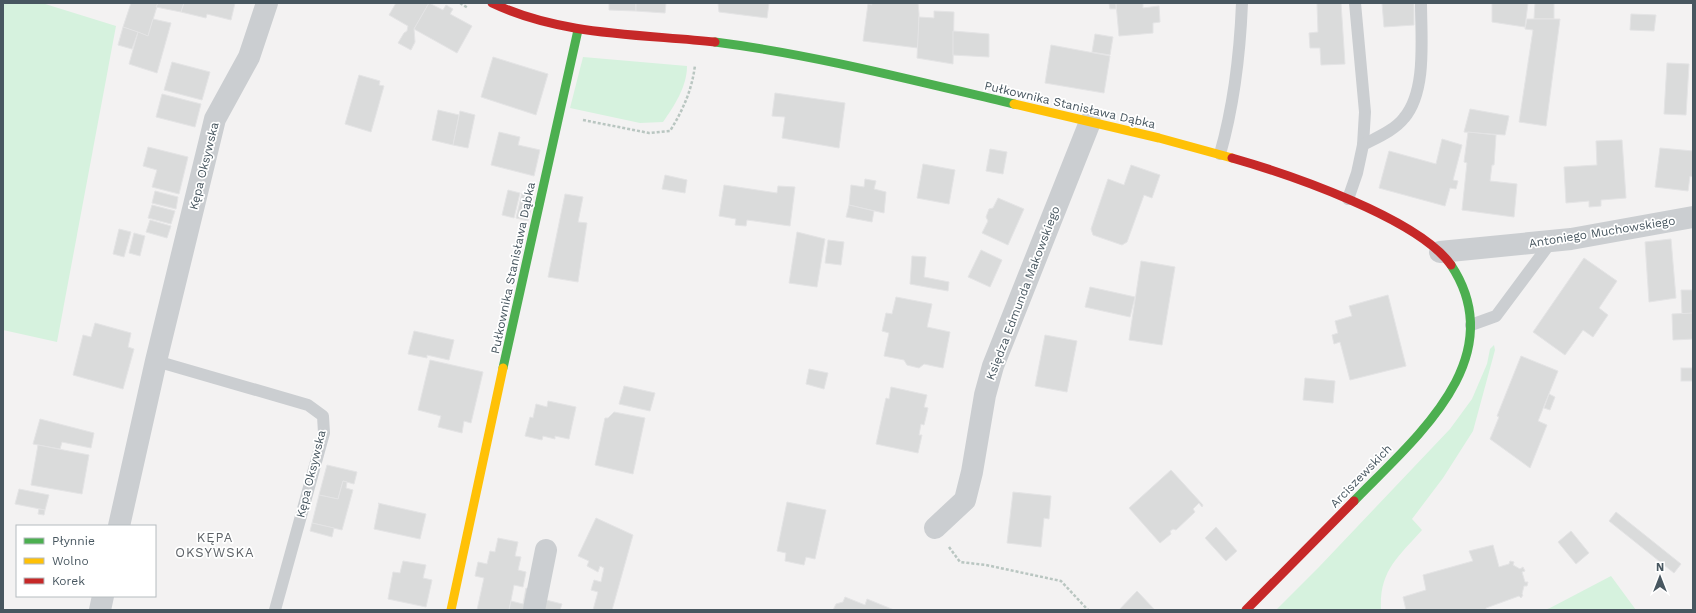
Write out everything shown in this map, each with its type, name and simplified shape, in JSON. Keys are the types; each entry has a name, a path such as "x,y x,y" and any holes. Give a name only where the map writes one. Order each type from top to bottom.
{"street":[{"name":"Kępa Oksywska","path":"119,525 156,361 215,118 249,57 267,3"},
{"name":"Pułkownika Stanisława Dąbka","path":"492,3 506,11 542,23 578,30 699,40 775,51 1090,122 1220,154 1303,180 1348,199 1388,219 1440,252 1459,278 1468,299 1470,342"},
{"name":"Pułkownika Stanisława Dąbka","path":"451,610 471,512 578,30"},
{"name":"Księdza Edmunda Makowskiego","path":"935,528 965,500 972,472 985,395 993,366 1090,122"},
{"name":"Antoniego Muchowskiego","path":"1440,252 1551,242 1693,217"},
{"name":"Arciszewskich","path":"1246,610 1310,547 1433,415 1453,388 1466,358 1470,342"},
{"path":"534,610 546,550"},
{"path":"100,610 103,597"}],"lane":[{"path":"1220,154 1228,123 1238,56 1242,3"},
{"path":"1348,199 1357,173 1363,145 1365,112 1355,3"},
{"path":"1363,145 1403,120 1413,106 1418,91 1421,60 1421,3"},
{"path":"1470,325 1496,316 1551,242"},
{"name":"Kępa Oksywska","path":"156,361 308,405 323,416 324,433 275,610"}],"path":[{"path":"559,116 649,133 670,131 681,113 693,82 699,40"},
{"path":"935,528 960,562 986,565 1061,581 1088,610"}],"green space":[{"path":"3,3 42,3 116,26 57,342 3,330"},
{"path":"583,57 687,66 685,81 679,96 663,122 640,123 570,108"},
{"path":"1494,345 1495,350 1473,431 1443,478 1412,519 1422,530 1398,557 1387,575 1381,596 1381,610 1276,610 1450,429 1472,399 1487,364 1490,349"},
{"path":"1611,576 1636,610 1544,610 1550,608"}],"building":[{"path":"131,3 158,3 148,36 123,27"},
{"path":"158,3 184,3 181,12 156,7"},
{"path":"184,3 235,3 231,20 207,14 206,18 181,12"},
{"path":"396,3 429,3 414,29 415,42 411,50 398,43 407,31 408,26 389,15"},
{"path":"429,3 443,10 446,5 453,9 450,14 472,26 457,53 414,29"},
{"path":"609,3 636,3 636,11 609,10"},
{"path":"636,3 666,3 665,13 636,11"},
{"path":"718,3 769,3 767,18 719,12"},
{"path":"871,3 918,3 918,48 863,41 868,4 872,5"},
{"path":"1109,3 1116,3 1116,9 1110,9"},
{"path":"1116,3 1143,3 1143,8 1159,6 1160,22 1153,23 1153,33 1119,36"},
{"path":"1317,3 1341,3 1345,64 1321,65 1320,48 1310,48 1309,33 1318,32"},
{"path":"1382,3 1414,3 1414,25 1384,27"},
{"path":"1492,3 1528,3 1525,27 1492,22"},
{"path":"1535,3 1554,3 1554,19 1534,19"},
{"path":"934,11 954,12 953,64 917,58 919,17 934,18"},
{"path":"1631,14 1656,15 1654,31 1630,30"},
{"path":"153,19 171,23 157,73 129,64 138,32 148,36"},
{"path":"1527,19 1560,19 1546,126 1519,122 1533,30 1525,29"},
{"path":"123,27 138,32 132,49 118,45"},
{"path":"953,31 989,34 989,57 953,55"},
{"path":"1095,34 1113,37 1110,55 1092,52"},
{"path":"1051,45 1110,56 1104,93 1045,83"},
{"path":"493,57 548,74 536,115 481,97"},
{"path":"172,62 210,72 202,100 164,90"},
{"path":"1667,63 1689,64 1686,115 1664,114"},
{"path":"359,75 380,81 379,85 384,86 371,132 345,124"},
{"path":"775,93 845,103 839,148 782,138 785,117 772,116"},
{"path":"162,94 201,104 195,127 156,117"},
{"path":"1470,109 1509,116 1505,135 1464,132"},
{"path":"438,110 459,115 453,145 432,140"},
{"path":"460,111 475,115 468,148 453,145"},
{"path":"499,132 520,137 518,145 540,150 534,176 491,165"},
{"path":"1468,132 1496,135 1494,165 1492,165 1490,181 1517,184 1514,217 1462,210 1467,163 1464,162"},
{"path":"1442,139 1462,145 1453,180 1458,181 1456,189 1450,188 1445,206 1379,188 1389,151 1436,164"},
{"path":"1622,140 1626,198 1601,200 1601,206 1589,207 1589,201 1566,203 1564,167 1597,165 1596,141"},
{"path":"148,147 188,157 179,194 152,187 157,170 143,166"},
{"path":"1660,148 1693,151 1693,177 1690,176 1688,191 1655,187"},
{"path":"990,149 1007,152 1003,174 986,171"},
{"path":"923,164 955,170 949,204 917,198"},
{"path":"1131,165 1160,175 1152,198 1144,195 1127,242 1122,245 1093,235 1091,229 1108,179 1124,185"},
{"path":"665,175 687,180 685,193 662,189"},
{"path":"865,179 876,181 874,189 886,192 884,213 849,205 851,185 864,187"},
{"path":"724,185 777,193 778,186 795,187 790,226 747,220 746,226 735,225 736,219 719,216"},
{"path":"508,190 520,193 514,218 502,215"},
{"path":"155,191 178,197 176,209 152,203"},
{"path":"522,193 534,196 528,221 516,218"},
{"path":"565,194 583,197 578,222 587,223 578,282 548,277"},
{"path":"998,198 1024,209 1008,245 982,233 988,221 986,217 989,209 993,208"},
{"path":"152,205 175,211 171,224 148,218"},
{"path":"849,205 874,211 872,222 846,217"},
{"path":"150,220 171,226 167,238 146,232"},
{"path":"119,229 131,232 124,257 113,254"},
{"path":"797,232 825,239 817,287 789,283"},
{"path":"134,233 145,236 140,256 129,253"},
{"path":"1671,239 1676,298 1649,302 1645,242"},
{"path":"828,240 844,242 841,265 825,263"},
{"path":"981,250 1002,260 990,287 968,277"},
{"path":"912,256 926,257 924,277 949,282 948,291 910,284"},
{"path":"1584,258 1617,281 1599,308 1608,315 1593,337 1583,330 1565,355 1533,332"},
{"path":"1141,261 1175,267 1162,345 1129,340"},
{"path":"1090,287 1135,297 1130,317 1085,307"},
{"path":"1681,290 1693,290 1693,313 1682,314"},
{"path":"1388,295 1406,366 1350,380 1340,342 1334,344 1332,335 1338,333 1335,321 1352,316 1349,306"},
{"path":"896,297 932,304 927,327 950,332 943,368 924,364 919,368 907,365 904,360 884,356 889,333 882,331 886,313 892,314"},
{"path":"1693,313 1693,339 1673,340 1672,314"},
{"path":"95,323 131,333 128,347 134,349 123,389 73,375 83,335 91,337"},
{"path":"414,331 454,340 449,360 427,355 427,358 408,354"},
{"path":"1045,335 1077,341 1067,392 1035,386"},
{"path":"1521,356 1558,371 1538,421 1547,425 1530,468 1490,439 1499,417 1497,416"},
{"path":"430,360 483,372 471,423 464,421 462,433 438,427 441,416 418,410"},
{"path":"1681,368 1693,368 1693,381 1681,381"},
{"path":"809,369 828,373 824,389 806,384"},
{"path":"1305,378 1335,381 1333,403 1303,400"},
{"path":"624,386 655,393 650,411 619,404"},
{"path":"891,387 927,395 924,407 928,408 924,425 921,424 919,435 922,435 918,453 876,444 886,398 889,399"},
{"path":"1549,394 1555,397 1550,410 1544,408"},
{"path":"548,401 576,407 569,439 555,436 555,439 543,436 542,440 525,436 530,417 533,418 536,404 547,407"},
{"path":"614,412 645,418 633,474 595,465 605,418 608,418"},
{"path":"40,419 94,433 91,448 62,442 60,449 33,444"},
{"path":"38,445 89,455 82,494 31,485"},
{"path":"327,465 357,472 354,484 343,481 338,499 319,495"},
{"path":"1171,470 1203,505 1202,507 1199,503 1193,509 1195,512 1176,530 1173,529 1170,531 1171,534 1160,543 1129,508"},
{"path":"343,481 347,482 346,488 353,490 342,530 312,523 319,495 338,499"},
{"path":"19,489 49,495 45,510 15,504"},
{"path":"1013,492 1051,496 1049,519 1044,518 1041,547 1007,543"},
{"path":"787,502 826,510 815,559 806,557 804,565 785,561 786,553 777,551"},
{"path":"378,503 426,514 420,539 374,529"},
{"path":"39,509 45,510 44,515 38,514"},
{"path":"1616,512 1681,564 1674,573 1609,521"},
{"path":"596,518 633,535 612,610 593,610 598,592 591,590 594,580 601,582 604,568 600,566 598,572 587,566 589,561 578,556"},
{"path":"312,523 334,528 332,537 310,531"},
{"path":"1216,527 1237,551 1226,561 1205,538"},
{"path":"1571,531 1589,553 1576,564 1558,542"},
{"path":"498,538 518,542 515,556 521,557 518,570 526,572 523,587 514,585 509,610 477,610 484,578 475,576 478,562 487,564 490,551 495,552"},
{"path":"1493,545 1499,567 1509,564 1510,561 1514,562 1513,565 1520,569 1523,567 1525,571 1522,572 1525,582 1528,582 1527,586 1524,586 1523,595 1521,598 1519,596 1486,608 1486,610 1406,610 1403,597 1426,590 1423,575 1473,561 1469,551"},
{"path":"403,561 426,565 423,578 432,580 426,607 388,599 393,572 400,573"},
{"path":"526,588 531,590 527,610 509,610 511,601 523,604"},
{"path":"1137,591 1154,609 1119,610"},
{"path":"845,597 865,605 867,599 894,610 833,610 836,604 843,602"},
{"path":"546,600 562,604 560,610 543,610"}],"traffic: fast":[{"path":"503,368 578,30"},
{"path":"715,42 753,47 828,61 1014,104"},
{"path":"1354,501 1427,424 1448,395 1463,365 1470,333 1467,300 1451,265"}],"traffic: slow":[{"path":"1014,104 1159,138 1232,158"},
{"path":"451,610 503,368"}],"traffic: jam":[{"path":"492,3 518,14 573,28 630,35 715,42"},
{"path":"1232,158 1317,186 1382,215 1411,231 1434,248 1451,265"},
{"path":"1246,610 1354,501"}],"district":[{"name":"KĘPA OKSYWSKA","path":"215,544"}]}
